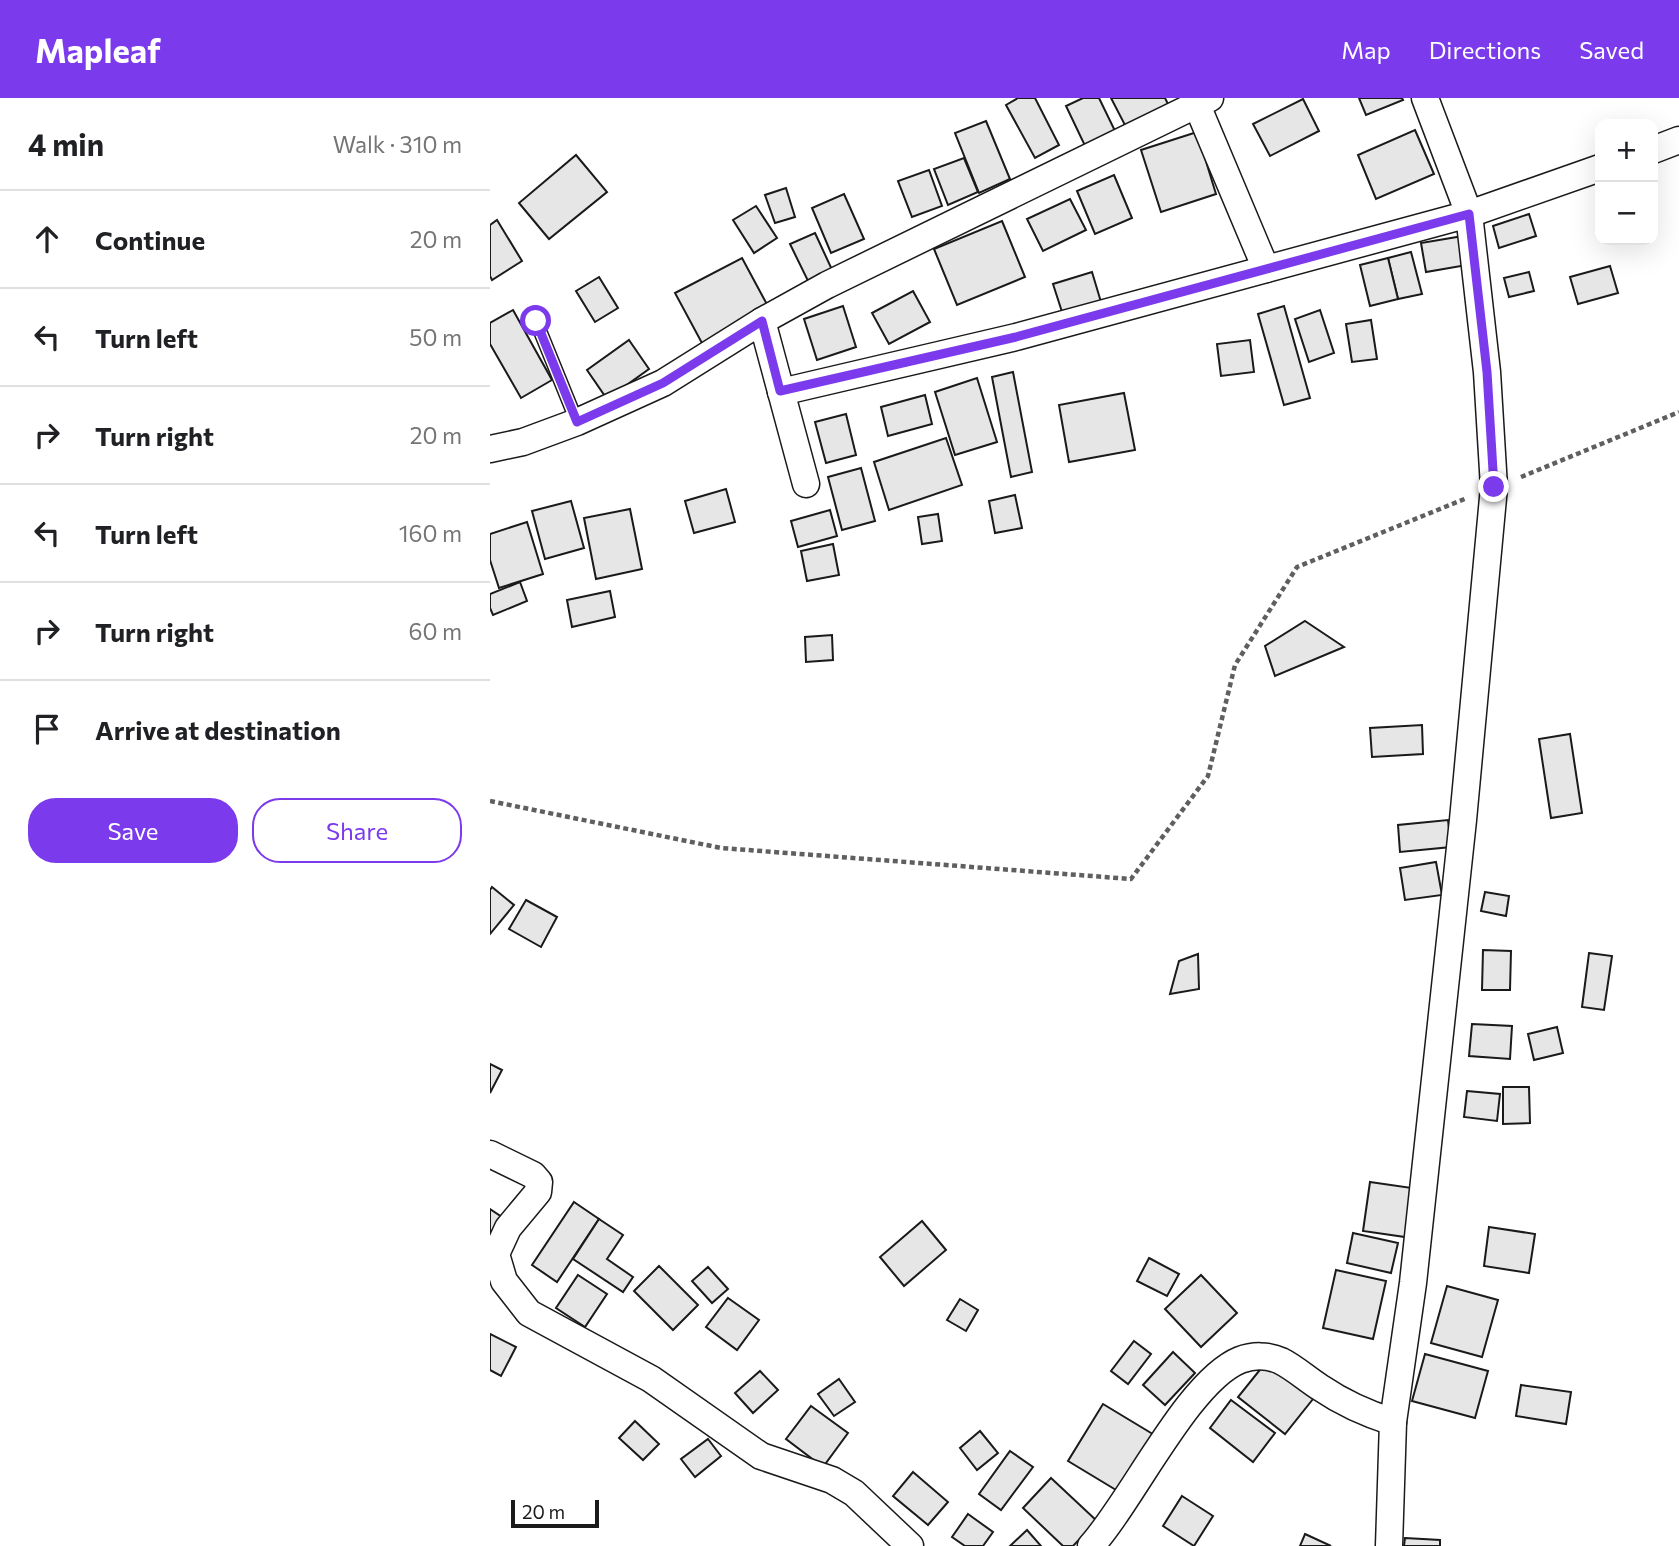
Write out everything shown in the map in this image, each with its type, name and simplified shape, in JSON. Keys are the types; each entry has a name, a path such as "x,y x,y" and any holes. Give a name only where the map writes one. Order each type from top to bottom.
{"street":[{"path":"1389,1546 1393,1422 1413,1283 1463,820 1494,487 1487,372 1469,214 1425,98"},
{"path":"490,449 523,442 577,422 663,383 762,321 827,285 1201,100 1266,268"},
{"path":"1658,148 1679,140"},
{"path":"780,391 1016,337 1469,214 1595,170"},
{"path":"762,321 806,484"},
{"path":"490,1154 533,1175 539,1182 538,1192 508,1228 496,1254 505,1281 529,1313 651,1379 761,1456 832,1480 854,1493 910,1546"},
{"path":"1091,1546 1117,1513 1178,1420 1211,1380 1238,1361 1256,1356 1280,1361 1346,1403 1393,1422"}],"lane":[{"path":"536,321 577,422"}],"path":[{"path":"490,801 721,848 1130,879 1208,776 1235,665 1297,567 1679,412"}],"building":[{"path":"1018,98 1035,98 1059,145 1035,158 1006,105"},
{"path":"1083,98 1099,98 1117,135 1087,150 1066,106"},
{"path":"1111,98 1165,98 1169,106 1127,129"},
{"path":"1359,98 1402,98 1403,100 1366,115"},
{"path":"1303,99 1319,131 1270,156 1253,124"},
{"path":"986,121 1010,179 979,193 955,133"},
{"path":"1415,130 1434,174 1376,199 1358,155"},
{"path":"1197,132 1216,194 1161,212 1141,150"},
{"path":"576,155 607,192 549,239 519,203"},
{"path":"964,158 978,192 948,205 934,169"},
{"path":"929,170 942,206 912,217 898,181"},
{"path":"1114,175 1132,218 1095,234 1077,191"},
{"path":"786,188 795,217 775,223 765,195"},
{"path":"844,194 864,239 831,253 812,208"},
{"path":"1070,199 1086,230 1043,251 1027,219"},
{"path":"756,206 777,238 754,253 733,220"},
{"path":"1529,214 1536,236 1499,248 1493,226"},
{"path":"497,220 522,261 492,280 490,225"},
{"path":"1002,221 1025,277 957,305 934,249"},
{"path":"815,233 834,274 810,285 790,244"},
{"path":"1463,236 1467,265 1426,272 1421,243"},
{"path":"1411,252 1422,294 1398,299 1388,258"},
{"path":"742,258 770,310 703,345 675,293"},
{"path":"1388,258 1398,299 1370,306 1360,265"},
{"path":"1610,266 1618,293 1578,304 1570,277"},
{"path":"1092,272 1101,302 1063,315 1053,284"},
{"path":"1529,272 1534,291 1509,297 1504,278"},
{"path":"599,277 618,308 595,322 576,291"},
{"path":"913,291 930,322 889,344 872,313"},
{"path":"843,306 856,347 817,360 804,319"},
{"path":"1284,306 1310,398 1284,405 1258,314"},
{"path":"513,310 552,380 521,398 490,344 490,323"},
{"path":"1320,310 1334,353 1309,362 1295,319"},
{"path":"1371,320 1377,359 1352,362 1346,324"},
{"path":"629,340 649,369 607,399 587,370"},
{"path":"1250,340 1254,372 1221,376 1217,344"},
{"path":"1013,372 1032,472 1011,477 992,377"},
{"path":"977,378 997,442 955,455 935,392"},
{"path":"1124,393 1135,450 1069,462 1059,405"},
{"path":"925,395 932,424 888,436 881,407"},
{"path":"846,414 856,455 826,463 815,422"},
{"path":"946,438 962,485 889,510 874,462"},
{"path":"861,468 875,521 842,530 828,477"},
{"path":"726,489 735,522 694,533 685,501"},
{"path":"1015,495 1022,528 995,533 989,501"},
{"path":"571,501 584,548 545,559 532,511"},
{"path":"630,509 642,569 596,579 584,518"},
{"path":"830,510 837,536 798,547 791,521"},
{"path":"938,514 942,541 922,544 918,517"},
{"path":"527,522 543,574 499,588 490,560 490,534"},
{"path":"833,544 839,575 807,581 801,551"},
{"path":"520,582 527,601 493,615 490,594"},
{"path":"610,591 615,617 572,627 567,600"},
{"path":"1305,621 1344,647 1275,676 1265,646"},
{"path":"832,635 833,660 806,662 805,637"},
{"path":"1422,725 1423,754 1372,757 1370,728"},
{"path":"1570,734 1582,813 1551,818 1539,739"},
{"path":"1448,820 1451,847 1400,852 1398,825"},
{"path":"1436,862 1442,895 1405,900 1400,868"},
{"path":"492,887 514,905 490,934 490,890"},
{"path":"1485,892 1509,896 1506,916 1481,911"},
{"path":"526,900 557,917 541,947 509,929"},
{"path":"1483,950 1511,951 1510,990 1482,990"},
{"path":"1589,953 1612,956 1604,1010 1582,1007"},
{"path":"1198,954 1199,989 1170,994 1179,961"},
{"path":"1472,1024 1512,1026 1510,1059 1469,1056"},
{"path":"1557,1027 1563,1053 1534,1060 1528,1034"},
{"path":"490,1064 502,1070 490,1093"},
{"path":"1503,1087 1529,1087 1530,1123 1503,1124"},
{"path":"1467,1091 1500,1094 1497,1121 1464,1117"},
{"path":"1370,1182 1419,1189 1412,1238 1363,1231"},
{"path":"574,1202 599,1219 557,1282 532,1265"},
{"path":"490,1209 508,1221 490,1248"},
{"path":"599,1219 623,1235 607,1259 633,1277 623,1292 573,1259"},
{"path":"922,1221 946,1250 904,1286 880,1257"},
{"path":"1489,1227 1535,1234 1529,1273 1484,1266"},
{"path":"1353,1233 1398,1243 1391,1273 1347,1263"},
{"path":"1149,1258 1179,1274 1167,1296 1137,1281"},
{"path":"659,1266 698,1305 673,1330 634,1291"},
{"path":"708,1267 728,1289 712,1303 692,1281"},
{"path":"1336,1270 1386,1281 1373,1339 1323,1328"},
{"path":"578,1275 607,1294 585,1327 556,1308"},
{"path":"1201,1275 1237,1313 1201,1347 1165,1309"},
{"path":"1447,1286 1498,1300 1482,1357 1431,1343"},
{"path":"728,1298 759,1320 737,1350 706,1327"},
{"path":"960,1299 978,1310 966,1331 947,1320"},
{"path":"490,1334 516,1347 501,1376 490,1370"},
{"path":"1134,1341 1151,1354 1128,1384 1111,1371"},
{"path":"1173,1352 1195,1373 1165,1405 1143,1385"},
{"path":"1425,1354 1488,1371 1475,1418 1412,1401"},
{"path":"1267,1361 1313,1399 1285,1434 1238,1397"},
{"path":"760,1371 778,1390 753,1413 735,1393"},
{"path":"839,1379 855,1402 834,1416 818,1394"},
{"path":"1521,1385 1571,1392 1566,1424 1516,1416"},
{"path":"1231,1400 1275,1433 1253,1462 1210,1428"},
{"path":"1103,1404 1156,1436 1121,1493 1068,1461"},
{"path":"811,1406 848,1433 823,1467 786,1439"},
{"path":"635,1421 659,1444 643,1460 619,1438"},
{"path":"980,1431 998,1453 977,1470 960,1448"},
{"path":"708,1439 721,1456 695,1477 681,1459"},
{"path":"1010,1451 1033,1467 1001,1510 979,1494"},
{"path":"913,1472 948,1502 928,1525 893,1496"},
{"path":"1051,1478 1097,1521 1073,1546 1063,1546 1023,1508"},
{"path":"1182,1496 1213,1516 1194,1546 1163,1526"},
{"path":"968,1514 993,1532 983,1546 965,1546 952,1537"},
{"path":"1027,1530 1041,1546 1010,1546"},
{"path":"1305,1534 1331,1546 1300,1546"},
{"path":"1405,1538 1440,1540 1440,1546 1404,1546"}],"route":[{"path":"536,321 577,422 663,383 762,321 780,391 1016,337 1469,214 1487,372 1494,487"}]}
